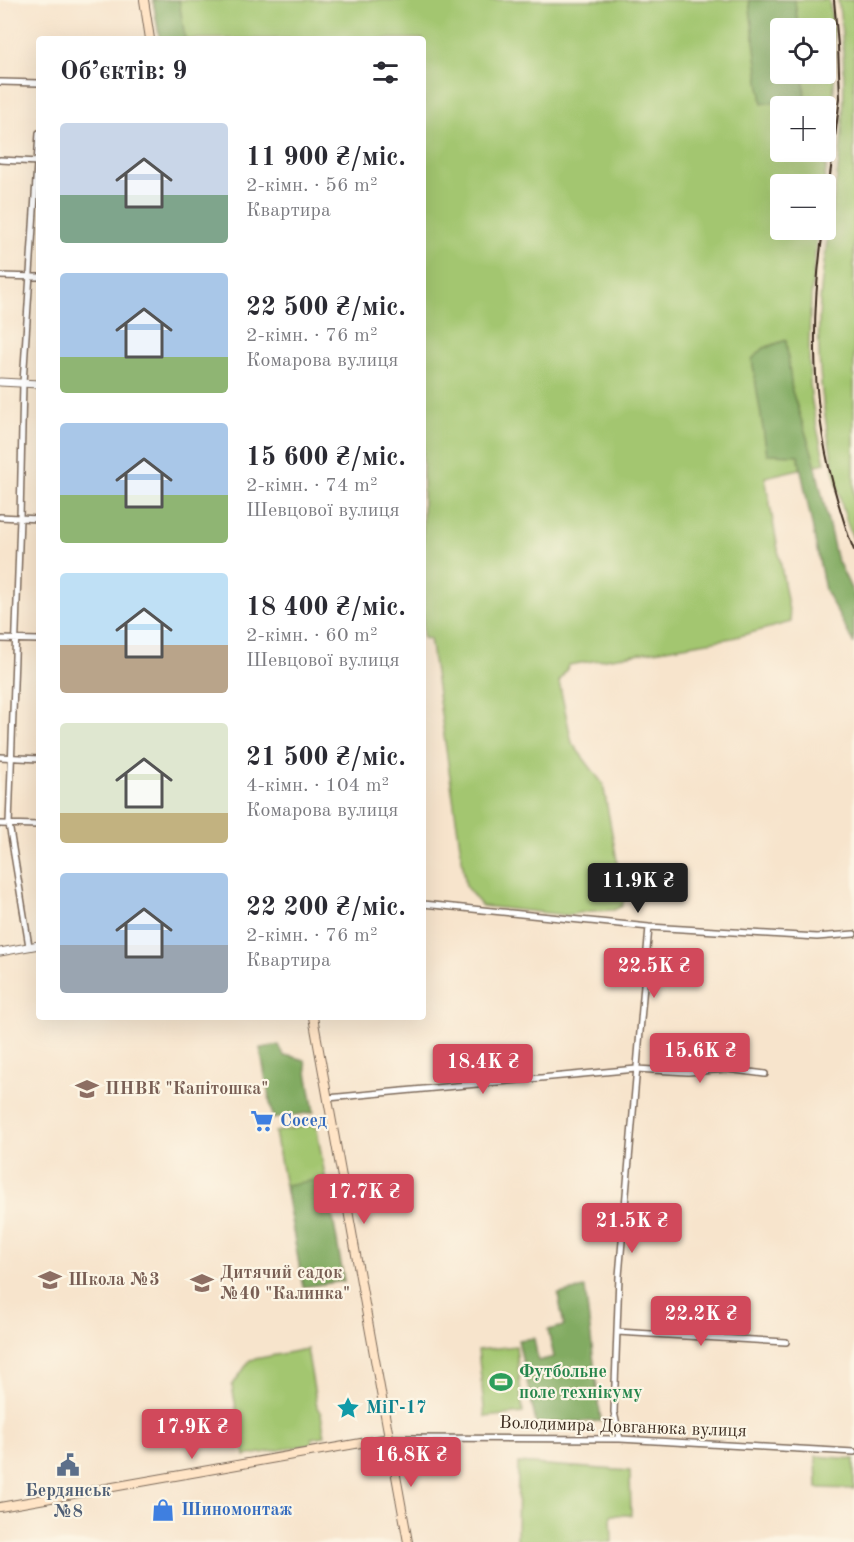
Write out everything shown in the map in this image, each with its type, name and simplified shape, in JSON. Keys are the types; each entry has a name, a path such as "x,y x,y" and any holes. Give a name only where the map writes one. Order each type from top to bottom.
{"main road":[{"path":"144,0 150,36"},
{"path":"314,1020 408,1542"},
{"name":"Володимира Довганюка вулиця","path":"0,1507 389,1438"}],"street":[{"path":"0,82 36,83"},
{"path":"0,160 36,162"},
{"path":"29,946 9,824 23,383 36,188"},
{"path":"0,276 36,277"},
{"path":"0,382 36,384"},
{"path":"0,517 36,519"},
{"path":"0,639 36,640"},
{"path":"0,757 36,759"},
{"path":"0,824 36,825"},
{"path":"426,904 649,927 817,937 854,934"},
{"path":"620,1439 614,1412 619,1276 649,927"},
{"path":"0,952 36,945"},
{"path":"328,1098 636,1069 688,1072 728,1069 765,1074"},
{"path":"617,1332 786,1342"},
{"name":"Володимира Довганюка вулиця","path":"389,1438 620,1439 854,1452"}],"green space":[{"path":"153,0 829,0 831,18 770,18 770,84 833,84 833,96 770,96 770,162 827,162 825,174 770,174 770,240 817,240 810,312 809,354 811,395 825,463 765,477 791,622 732,638 569,665 559,682 572,743 603,784 624,899 622,906 614,910 566,915 482,906 466,887 430,639 426,638 426,36 159,36"},
{"path":"153,0 179,0 185,36 159,36"},
{"path":"749,0 795,0 797,18 770,18 770,84 804,84 805,96 770,96 770,103 762,104"},
{"path":"838,0 854,0 854,540 835,474 823,404 819,354 820,296 828,240 836,240 836,183 844,89 842,29"},
{"path":"786,340 792,391 814,459 836,557 854,595 854,644 825,590 798,455 767,454 752,359 764,348"},
{"path":"279,1045 284,1056 305,1060 314,1112 273,1119 260,1048"},
{"path":"316,1124 343,1280 303,1286 275,1132"},
{"path":"326,1178 344,1281 303,1287 285,1185"},
{"path":"585,1288 601,1421 536,1423 518,1340 534,1338 538,1361 554,1357 548,1330 564,1326 558,1294"},
{"name":"Футбольне поле технікуму","path":"516,1346 523,1413 485,1417 478,1350"},
{"path":"307,1349 317,1407 321,1414 325,1436 312,1438 313,1444 245,1456 232,1386 250,1360"},
{"path":"816,1456 854,1459 854,1489 817,1488"},
{"path":"518,1463 630,1471 631,1515 611,1515 612,1542 517,1542"}],"waterway":[{"path":"854,321 854,328"}],"railway":[{"path":"830,174 840,98 834,0"},
{"path":"822,240 815,333 818,400 829,468 854,550"}],"place":[{"name":"ПНВК \"Капітошка\"","path":"87,1089"},
{"name":"Сосед","path":"262,1121"},
{"name":"Школа №3","path":"50,1280"},
{"name":"Дитячий садок №40 \"Калинка\"","path":"202,1283"},
{"name":"Футбольне поле технікуму","path":"501,1382"},
{"name":"МіГ-17","path":"348,1408"},
{"name":"Бердянськ №8","path":"68,1465"},
{"name":"Шиномонтаж","path":"163,1510"}]}
